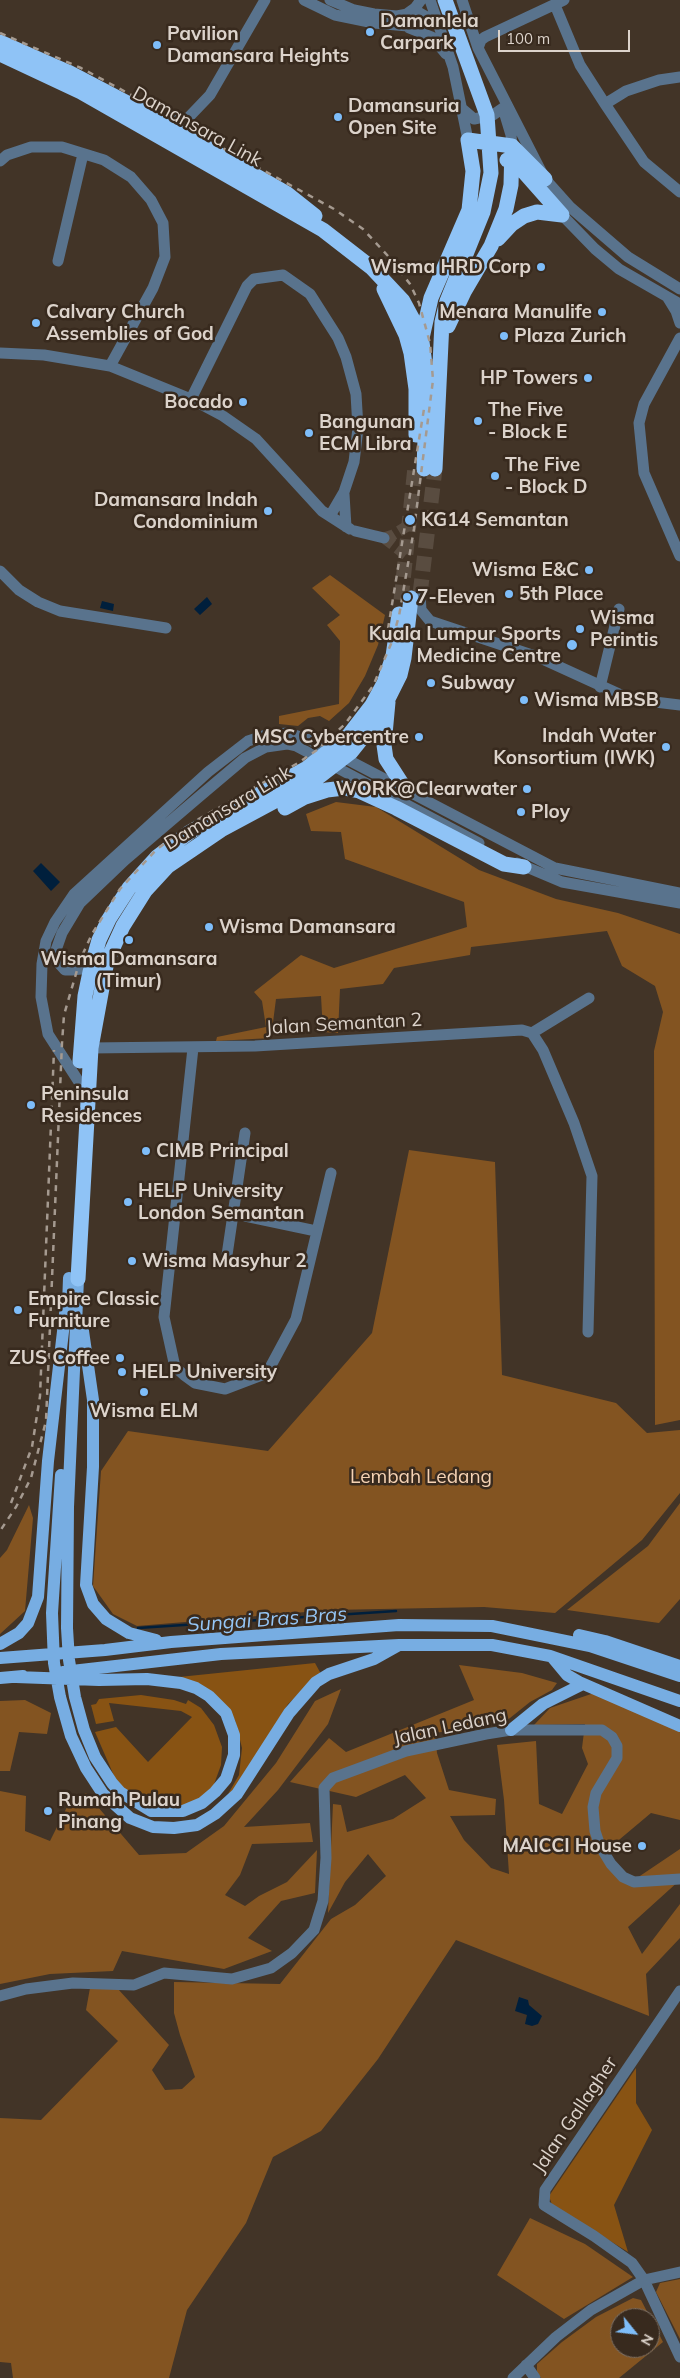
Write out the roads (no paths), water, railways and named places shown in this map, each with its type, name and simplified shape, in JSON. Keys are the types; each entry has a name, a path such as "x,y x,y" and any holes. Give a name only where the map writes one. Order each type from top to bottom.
{"highway":[{"path":"425,468 441,346 442,322 447,301 476,232 490,183 490,135 487,115 445,0"},
{"path":"0,42 68,72 150,115 286,194 324,223"},
{"name":"Damansara Link","path":"0,47 74,81 324,223 346,242 372,270 387,294 409,344 425,468"},
{"name":"Damansara Link","path":"0,54 81,92 323,230 372,268 403,301 417,327 422,342 427,379 425,468"},
{"path":"150,115 171,121"},
{"path":"468,140 512,153 545,179"},
{"path":"416,389 424,323 431,298 464,226 469,210 472,188 472,155 468,140"},
{"path":"441,346 460,300 491,246 510,196 512,153"},
{"path":"472,155 512,153"},
{"path":"512,153 562,215"},
{"path":"472,188 483,172 491,169 506,173 512,179"},
{"path":"491,246 512,224 524,216 537,212 562,215"},
{"name":"Damansara Link","path":"73,1278 90,1048 107,961 123,926 145,890 168,866 221,830 316,779 351,752 378,717 400,675 406,647 414,628 411,597"},
{"name":"Damansara Link","path":"73,1278 79,1082 85,996 99,940 109,919 128,888 157,857 190,832 307,768 348,736 372,705 384,683 411,597"},
{"path":"388,700 384,745 386,759 406,790"},
{"path":"221,830 281,810 305,797 344,788 359,791 396,808 504,864 524,867"}],"main road":[{"path":"73,1278 52,1613 54,1663 71,1736 82,1760 103,1794 130,1818 153,1826 174,1828 198,1825 215,1814 237,1794 289,1713 316,1682 329,1674 374,1659 399,1645"},
{"path":"16,1677 147,1680 182,1683 209,1696 226,1713 234,1735 234,1755 226,1779 202,1803 183,1812 151,1811 120,1792 112,1783 95,1757 84,1730 69,1660 66,1613 73,1278"},
{"path":"73,1278 93,1400 93,1467 86,1585 94,1604 106,1619 129,1633 145,1638 171,1642"},
{"path":"0,1644 19,1633 28,1623 38,1597 48,1462 73,1278"},
{"path":"0,1658 105,1650 171,1642 400,1625 538,1626 605,1640 680,1666"},
{"path":"492,1626 590,1646 680,1676"},
{"path":"0,1678 221,1654 399,1645 492,1645 550,1656 680,1701"},
{"path":"550,1656 567,1675 583,1684 680,1726"},
{"path":"511,1730 543,1704 583,1684"}],"street":[{"path":"171,121 188,118 210,95 265,0"},
{"path":"304,0 335,15 399,21 412,12 421,0"},
{"path":"330,0 354,10 399,21 432,37 448,56 453,67"},
{"path":"430,0 453,67 468,140"},
{"path":"462,0 478,48 545,179 570,207 628,257 680,289"},
{"path":"472,28 484,29 556,2"},
{"path":"478,48 481,40 485,37 556,2"},
{"path":"556,2 580,65 605,104 644,162 680,192"},
{"path":"605,104 612,98 658,80 680,77"},
{"path":"493,78 511,135 512,153"},
{"path":"460,107 474,119 493,115 502,108"},
{"path":"0,161 6,155 31,147 62,147 104,160 131,177 151,200 162,223 165,239 165,257 153,288 110,366"},
{"path":"58,261 83,154"},
{"path":"562,215 595,249 620,269 680,304"},
{"path":"191,399 247,286 254,279 283,275 310,294 338,338 346,357 356,394 358,428 354,462 344,492 330,516"},
{"path":"668,298 680,323"},
{"path":"680,338 644,404 639,422 644,473 680,556"},
{"path":"0,353 44,355 110,366 191,399 223,416 256,440 322,510 330,516 350,529 384,538"},
{"path":"344,492 350,529"},
{"path":"0,571 19,590 38,602 60,611 166,628"},
{"path":"411,597 430,621 538,658 630,699 680,705"},
{"path":"600,687 619,609"},
{"path":"79,1082 48,1034 40,981 46,941 64,907 179,798 225,758 248,741 276,733 297,735 307,745 374,780 524,867 562,882 680,903"},
{"path":"99,940 91,960 81,969 66,970 56,960 55,953 62,933 80,903 125,860 245,758 266,747 287,744 307,745"},
{"path":"374,780 406,790 555,868 680,893"},
{"path":"631,895 680,910"},
{"path":"588,1332 592,1176 574,1123 543,1050 532,1034 589,998"},
{"name":"Jalan Semantan 2","path":"90,1048 255,1046 522,1030 532,1034"},
{"path":"193,1048 164,1316 174,1367 195,1383 225,1389 267,1373 296,1319 331,1173"},
{"path":"227,1255 245,1133"},
{"path":"245,1216 316,1231"},
{"name":"Jalan Ledang","path":"0,1996 26,1989 73,1983 134,1985 164,1974 232,1979 271,1968 292,1953 314,1930 323,1901 326,1858 324,1788 333,1778 406,1751 511,1730 602,1730 612,1737 617,1746 617,1758 596,1793 593,1807 595,1831 600,1846 611,1864 623,1877 634,1882 680,1879"},
{"name":"Jalan Gallagher","path":"644,2280 632,2263 594,2236 544,2205 544,2196 680,1991"},
{"path":"513,2378 556,2336 591,2310 644,2280 680,2272"},
{"path":"644,2280 680,2358"},
{"path":"526,2365 535,2378"}],"water":[{"path":"207,597 212,604 200,615 194,609"},
{"path":"102,601 114,604 113,611 100,608"},
{"path":"41,863 60,882 51,891 33,871"},
{"path":"519,1997 528,2000 529,2005 542,2016 538,2024 532,2026 525,2024 527,2015 515,2011"}],"waterway":[{"name":"Sungai Bras Bras","path":"138,1628 396,1611"}],"tunnel":[{"path":"401,600 415,467"},
{"path":"420,594 435,469"},
{"path":"384,538 409,525"},
{"path":"384,538 406,555"}],"railway":[{"path":"0,33 81,68 148,104 217,145 334,209 363,229 410,284 419,303 430,343 433,380 414,529 399,616 391,644 373,686 345,724 317,750 298,763 197,820 157,849 120,889 92,934 80,960 64,1015 46,1421 31,1478 16,1507 0,1531"},
{"path":"388,629 424,409"},
{"path":"11,1503 32,1447 40,1396 54,1050"}],"place":[{"name":"Damanlela Carpark","path":"370,32"},
{"name":"Pavilion Damansara Heights","path":"157,45"},
{"name":"Damansuria Open Site","path":"338,117"},
{"name":"Wisma HRD Corp","path":"541,267"},
{"name":"Menara Manulife","path":"602,312"},
{"name":"Calvary Church Assemblies of God","path":"36,323"},
{"name":"Plaza Zurich","path":"504,336"},
{"name":"HP Towers","path":"588,378"},
{"name":"Bocado","path":"243,402"},
{"name":"The Five - Block E","path":"478,421"},
{"name":"Bangunan ECM Libra","path":"309,433"},
{"name":"The Five - Block D","path":"495,476"},
{"name":"Damansara Indah Condominium","path":"268,511"},
{"name":"KG14 Semantan","path":"410,520"},
{"name":"Wisma E&C","path":"589,570"},
{"name":"5th Place","path":"509,594"},
{"name":"7-Eleven","path":"407,597"},
{"name":"Wisma Perintis","path":"580,629"},
{"name":"Kuala Lumpur Sports Medicine Centre","path":"572,645"},
{"name":"Subway","path":"431,683"},
{"name":"Wisma MBSB","path":"524,700"},
{"name":"MSC Cybercentre","path":"419,737"},
{"name":"Indah Water Konsortium (IWK)","path":"666,747"},
{"name":"WORK@Clearwater","path":"527,789"},
{"name":"Ploy","path":"521,812"},
{"name":"Wisma Damansara","path":"209,927"},
{"name":"Wisma Damansara (Timur)","path":"129,940"},
{"name":"Peninsula Residences","path":"31,1105"},
{"name":"CIMB Principal","path":"146,1151"},
{"name":"HELP University London Semantan","path":"128,1202"},
{"name":"Wisma Masyhur 2","path":"132,1261"},
{"name":"Empire Classic Furniture","path":"18,1310"},
{"name":"ZUS Coffee","path":"120,1358"},
{"name":"HELP University","path":"122,1372"},
{"name":"Wisma ELM","path":"144,1392"},
{"name":"Rumah Pulau Pinang","path":"48,1811"},
{"name":"MAICCI House","path":"642,1846"}],"park label":[{"name":"Lembah Ledang","path":"421,1477"}]}
